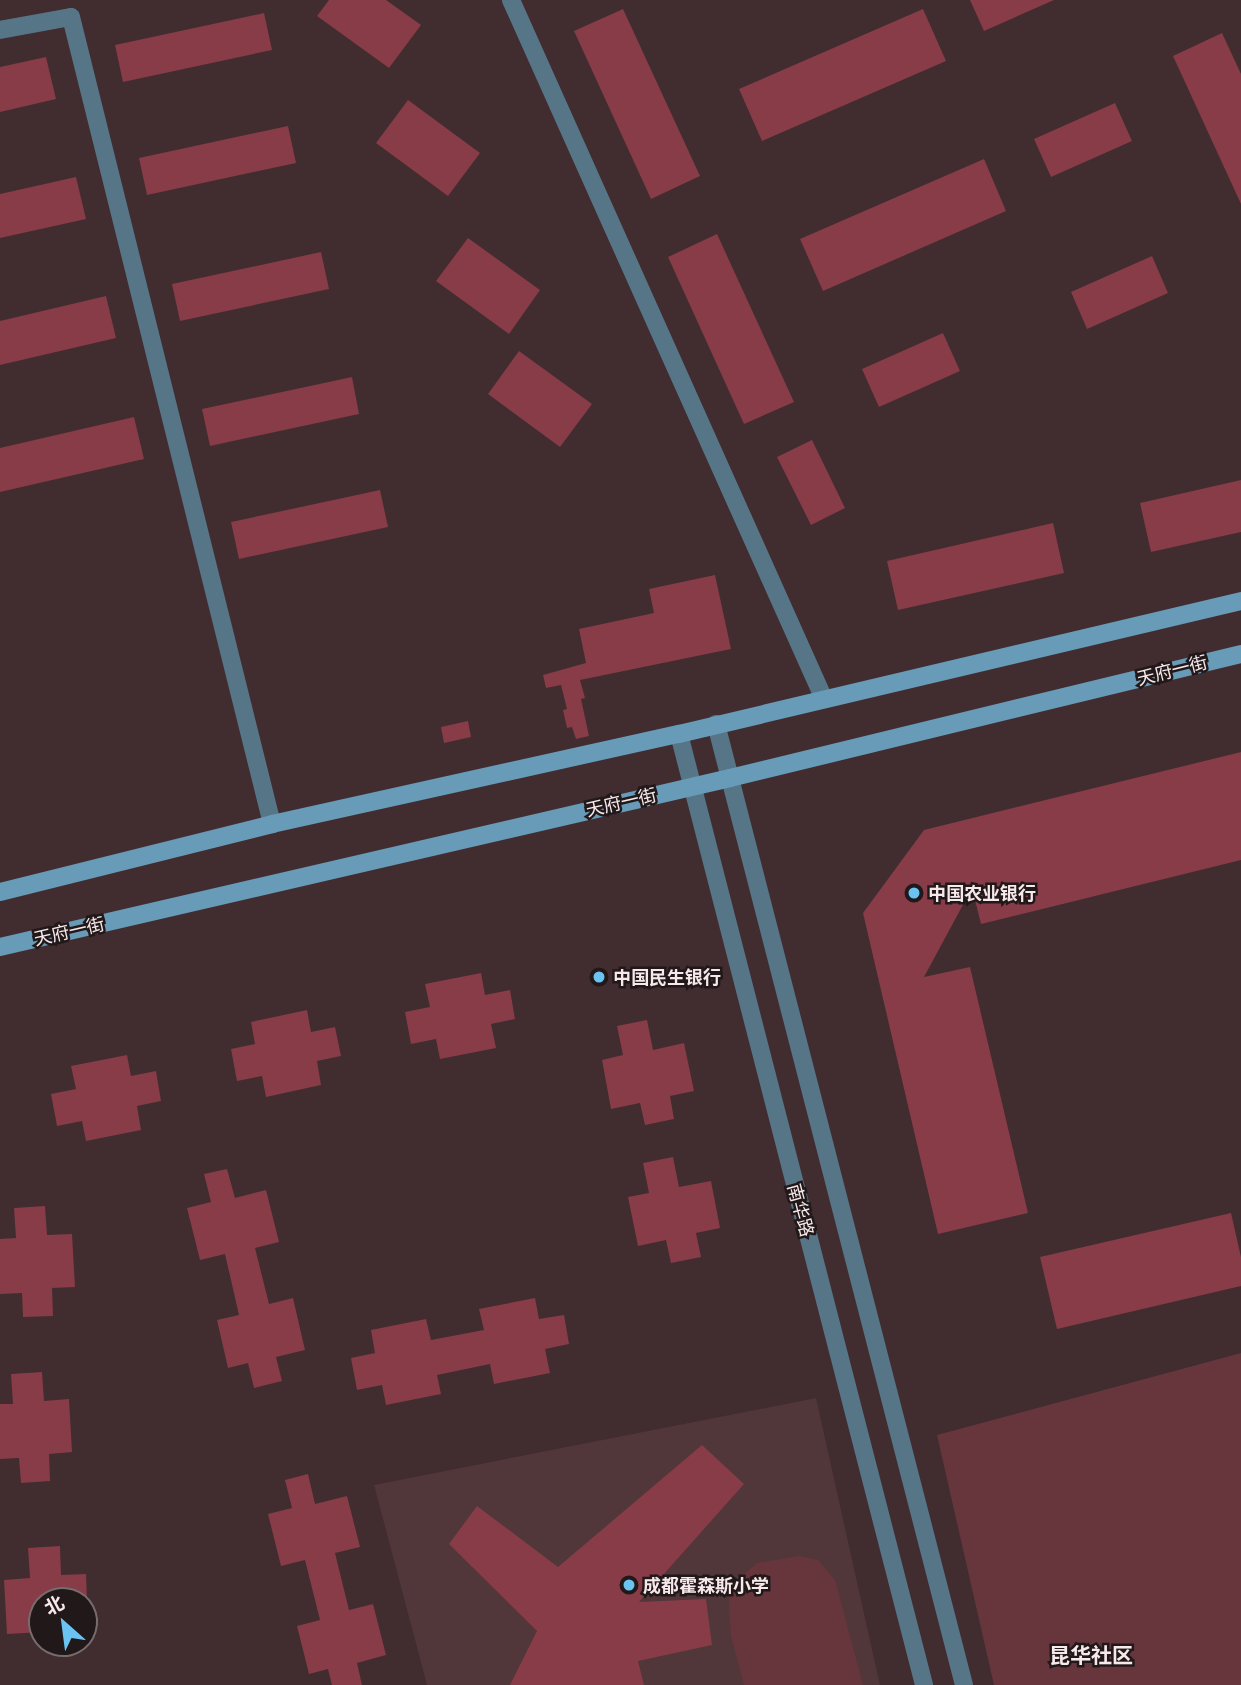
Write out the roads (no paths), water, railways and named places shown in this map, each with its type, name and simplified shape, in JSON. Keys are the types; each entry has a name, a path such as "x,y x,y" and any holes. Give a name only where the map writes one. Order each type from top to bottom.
{"main road":[{"path":"0,892 272,824 679,734 1241,601"},
{"name":"天府一街","path":"0,947 730,778 1241,654"}],"street":[{"path":"511,0 824,699"},
{"path":"0,30 71,17 272,824"},
{"path":"716,724 964,1685"},
{"name":"南华路","path":"679,734 924,1685"}],"place":[{"name":"中国农业银行","path":"914,893"},
{"name":"中国民生银行","path":"599,977"},
{"name":"成都霍森斯小学","path":"629,1585"}],"district":[{"name":"昆华社区","path":"1091,1655"}]}
